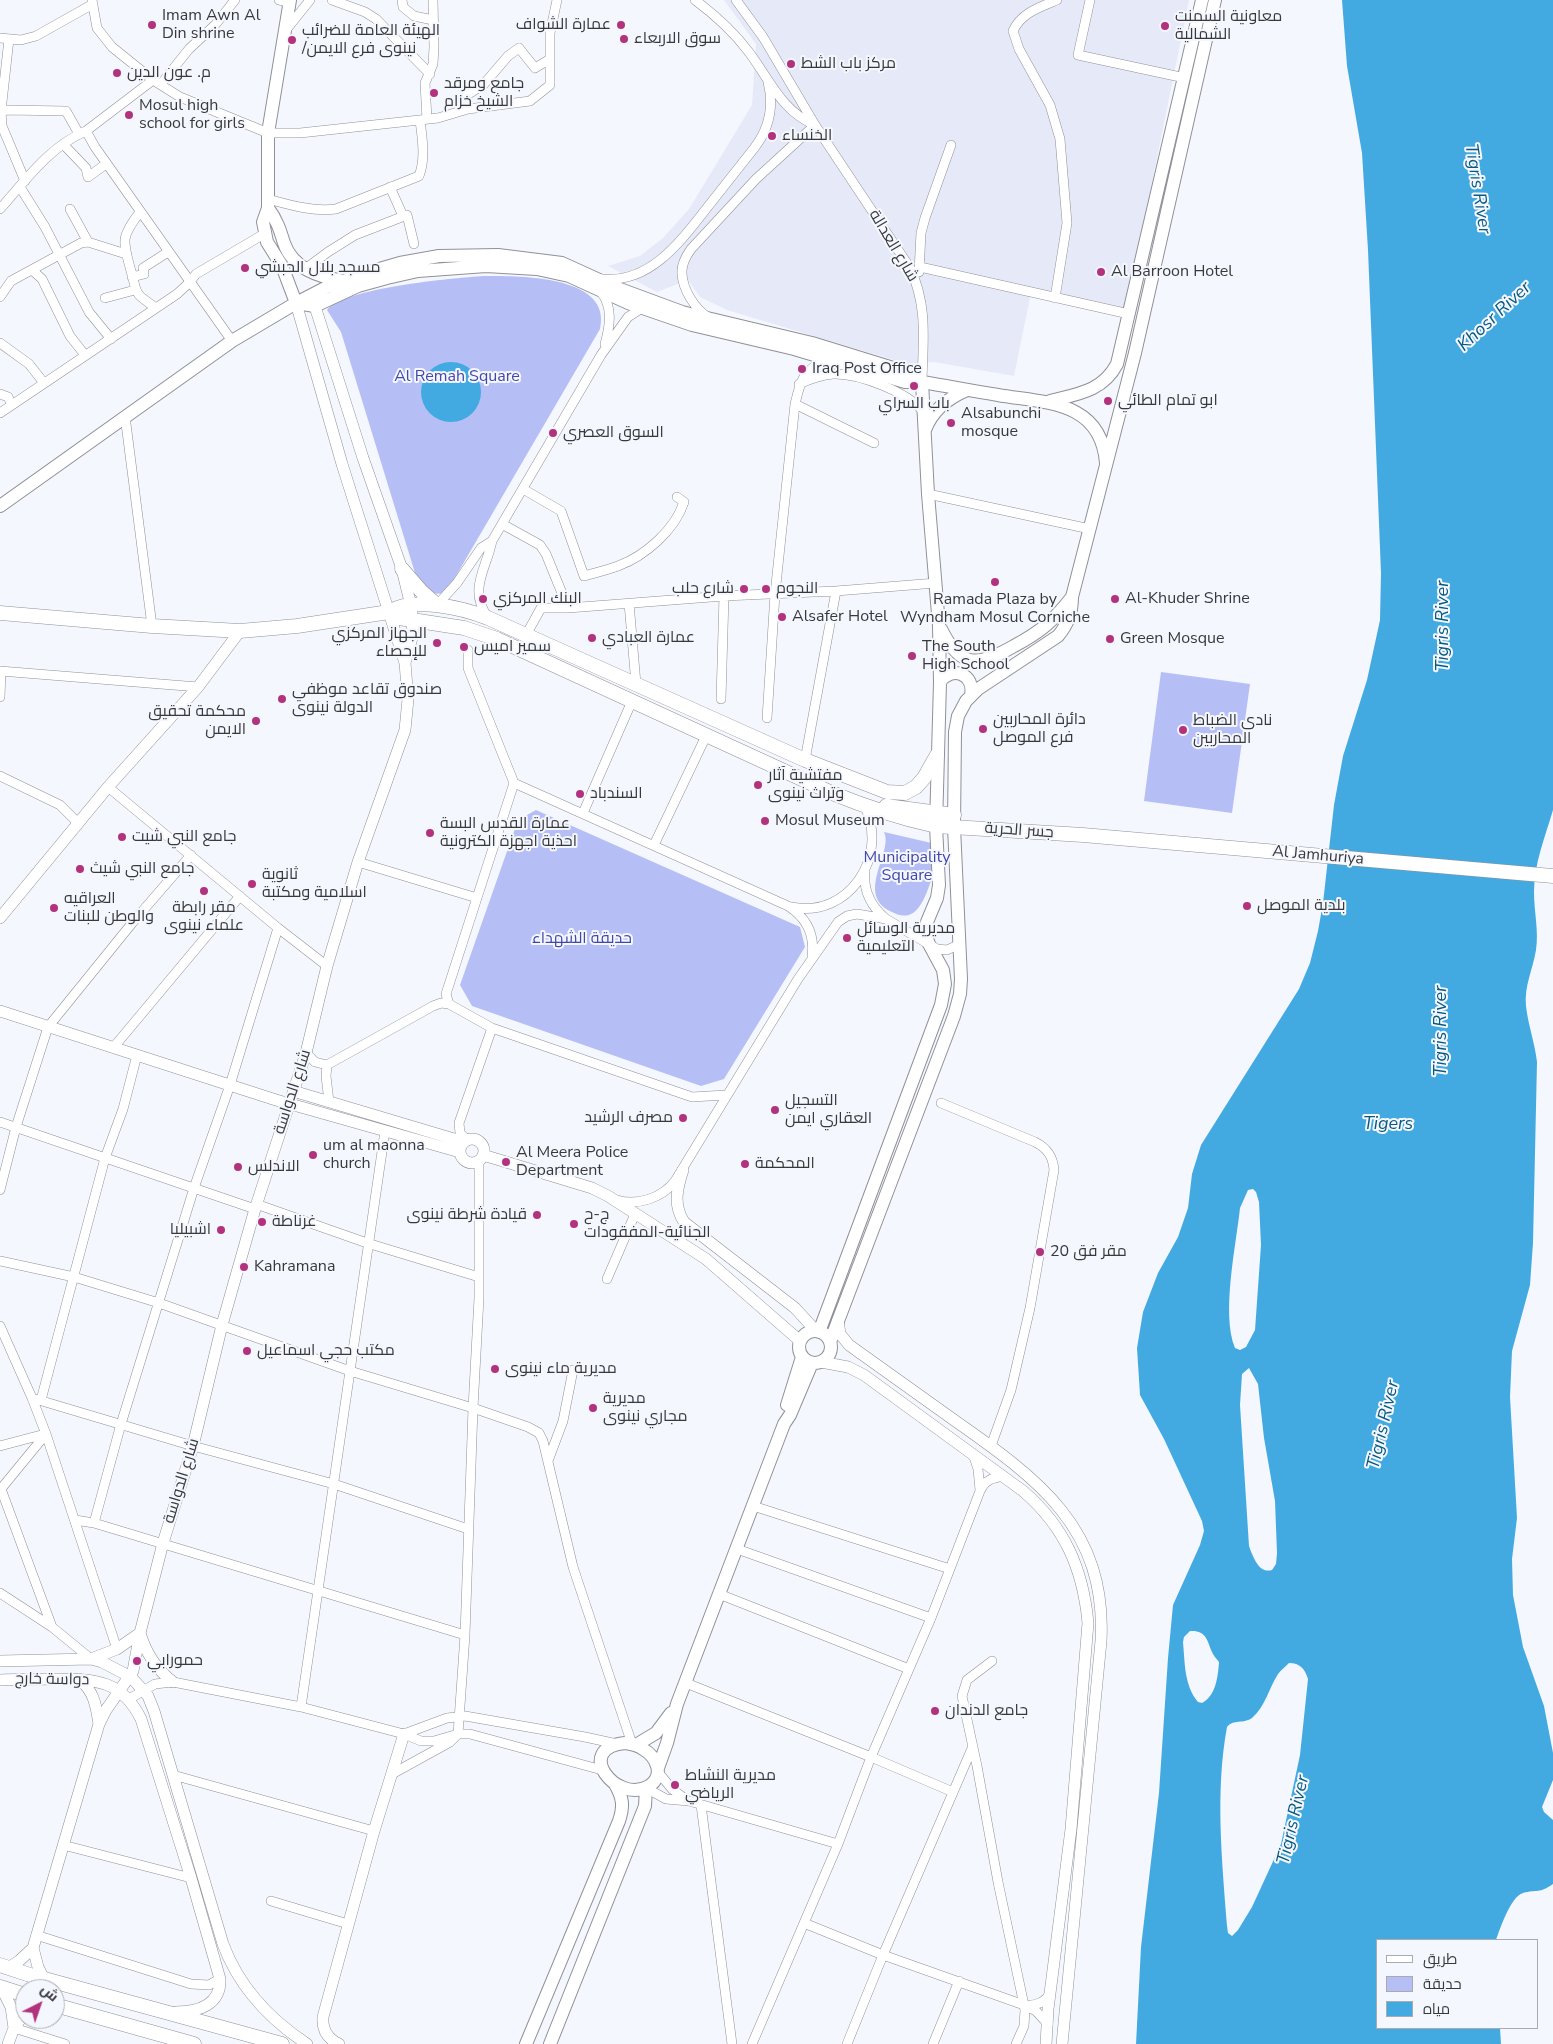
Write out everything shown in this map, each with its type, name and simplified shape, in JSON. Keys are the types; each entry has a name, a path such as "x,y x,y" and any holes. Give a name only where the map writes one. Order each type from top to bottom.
{"main road":[{"path":"1048,402 1086,392 1101,384 1113,371 1121,351 1202,0"},
{"path":"615,1784 633,1789 646,1788 653,1783 667,1743 677,1704 784,1424 784,1413 812,1361 830,1354 830,1342 956,1009 961,979 954,821 956,724 962,708 972,695 992,679 1058,636 1068,622 1072,597 1135,353 1215,0"},
{"path":"286,1 285,32 268,133 268,204 263,222 264,234 288,278 296,303"},
{"path":"268,204 287,250 295,261 305,269 324,277 344,281"},
{"path":"0,506 232,342 296,303 305,306 344,281 381,268 419,259 478,254 550,260 573,267 617,288 658,304 715,320 812,343 906,372 922,382"},
{"path":"313,300 358,286 418,271 469,266 520,267 555,272 580,280 642,308 700,327 777,344 905,382 922,382 1048,402 1071,409 1090,424 1102,444 1106,468"},
{"path":"1121,351 1135,353"},
{"path":"817,1332 944,998 946,984 943,970 929,944 926,928 937,898 939,884 936,819 940,682 939,626 928,494 922,382"},
{"path":"925,432 931,418 941,406 967,390"},
{"path":"402,569 414,585 437,605"},
{"path":"939,626 956,654 971,660 987,660 1039,632 1053,620 1072,597"},
{"path":"412,613 437,605 464,610 488,618 805,760 887,792 899,794 911,790 921,783 937,755"},
{"path":"0,613 152,626 240,631 297,626 389,612 396,608 490,637 706,736 870,808"},
{"path":"940,682 948,674 964,675 971,684 972,695"},
{"name":"جسر الحرية","path":"870,808 888,806 936,819 1084,835"},
{"name":"Al Jamhuriya","path":"1084,835 1553,876"},
{"path":"812,1361 799,1349 800,1341 808,1333 817,1332 826,1336 830,1342"},
{"path":"634,1745 656,1732 677,1704"},
{"path":"526,2044 619,1821 623,1807 621,1794 615,1784 602,1770 600,1760 602,1754 606,1749 617,1744 634,1745 650,1754 656,1760 658,1770"},
{"path":"550,2044 645,1806 646,1788"},
{"path":"4,1966 44,1979"},
{"path":"65,1985 282,2044"},
{"path":"1,1987 15,1992"},
{"path":"65,2008 194,2044"}],"street":[{"path":"0,210 44,161 63,144 157,82 215,25 235,0"},
{"path":"285,32 310,0"},
{"path":"332,0 365,12 376,19 430,74"},
{"path":"402,0 403,7 414,16 434,20"},
{"path":"268,204 292,205 324,211 336,209 418,176 422,168 423,157 425,83 430,74 434,47 433,0"},
{"path":"111,339 89,312 36,210 23,184 2,126 0,112 4,38 22,40 36,36 92,2 98,28 112,47 157,82 180,97 268,133 300,133 438,118 468,109 530,102 550,85 550,33 557,0"},
{"name":"شارع العدالة","path":"736,0 764,37 815,125 905,258 918,288 924,319 922,382"},
{"path":"1055,298 1066,223 1060,139 1050,105 1019,49 1013,31 1021,19 1035,9 1057,0"},
{"path":"1090,0 1078,55 1185,78"},
{"path":"697,1 714,14 737,38 790,110 815,125 742,194 691,248 686,256 682,275 689,294 700,311 715,320"},
{"path":"467,95 484,84 508,56 519,48 535,68 550,59"},
{"path":"594,277 612,280 635,274 656,264 678,244 764,133 771,108 768,82"},
{"path":"0,112 7,110 66,111 106,164 232,342"},
{"path":"63,144 86,168 88,177 106,164"},
{"path":"918,288 925,218 951,145"},
{"path":"390,187 403,216"},
{"path":"70,210 88,242"},
{"path":"140,212 129,226 124,248 138,296 156,308"},
{"path":"305,269 355,235 407,215 414,244"},
{"path":"0,413 156,308 189,283 196,274 264,234"},
{"path":"0,297 11,282 81,243 88,242 126,254"},
{"path":"132,277 144,274 144,268 168,252"},
{"path":"920,266 1130,314"},
{"path":"32,270 42,279 70,336 85,356"},
{"path":"105,298 135,290"},
{"path":"599,290 606,298 609,314 608,334 601,355"},
{"name":"شارع الدواسة","path":"313,300 363,458 402,569 412,613 412,642 405,663"},
{"name":"شارع الدواسة","path":"99,1724 106,1710 131,1677 135,1665 140,1633 163,1544 193,1446 222,1325 256,1207 306,1052 327,966 358,862 405,730 408,699 405,663 342,464 296,303"},
{"path":"488,618 482,608 478,592 479,580 489,555 492,541 601,355 628,317 642,308"},
{"path":"0,342 29,364 44,383"},
{"path":"767,718 775,594 795,404 800,384 808,370 827,358"},
{"path":"800,384 823,375 848,375 903,394 915,402 924,412"},
{"path":"0,394 8,397 12,404"},
{"path":"795,404 874,443"},
{"path":"125,416 152,626"},
{"path":"523,489 561,510 584,576 619,566 646,550 680,515 684,502 677,497"},
{"path":"928,494 1090,529"},
{"path":"502,524 540,545 546,554 568,608"},
{"path":"437,605 457,583 481,548 492,541"},
{"path":"526,635 542,608 568,608 724,596 836,591 936,583"},
{"path":"805,760 836,591"},
{"path":"721,699 724,596"},
{"path":"628,603 636,684"},
{"path":"0,918 108,787 198,687 240,631"},
{"path":"449,1004 446,994 514,783 468,668 468,650"},
{"path":"0,697 0,671 198,687"},
{"path":"583,813 632,702"},
{"path":"654,846 706,736"},
{"path":"0,776 60,805 78,823"},
{"path":"514,783 788,906 802,917 807,924 813,941 812,958"},
{"path":"108,787 278,928 327,966"},
{"path":"870,808 872,842 865,868 865,887 872,905 886,919 942,950 952,949 960,944"},
{"path":"0,1190 16,1127 48,1026 133,922 191,856"},
{"path":"358,862 477,898"},
{"path":"788,906 812,909 834,902 853,888 865,868"},
{"path":"113,1048 240,896"},
{"path":"608,1196 627,1202 652,1198 667,1190 683,1170 726,1095 834,926 842,919 857,914 886,919"},
{"path":"94,1523 121,1424 160,1303 194,1188 230,1085 278,928"},
{"path":"306,1052 315,1062 327,1065 441,1003 449,1004 492,1028 692,1097 726,1095"},
{"path":"0,1011 289,1104 385,1131 463,1145 473,1139 480,1142 484,1148 481,1158 479,1277 465,1635 458,1734 450,1742 392,1774"},
{"path":"492,1028 459,1123 463,1145 461,1156 467,1162 471,1163 481,1158 592,1188 608,1196 706,1258 800,1341"},
{"path":"37,1399 74,1277 106,1158 123,1109 138,1055"},
{"path":"327,1065 326,1076 329,1102"},
{"path":"293,1091 463,1145"},
{"path":"941,1103 1035,1142 1044,1147 1053,1159 1054,1170 1030,1308 1010,1390 991,1446"},
{"path":"0,1122 194,1188 479,1277"},
{"path":"301,1707 367,1243 385,1131"},
{"path":"683,1170 678,1184 677,1203 684,1222 795,1308 817,1332"},
{"path":"607,1279 635,1214"},
{"path":"0,1261 74,1277 160,1303 350,1371 473,1408 528,1427 538,1434 543,1441 573,1567 634,1745"},
{"path":"839,1318 838,1329 844,1341 991,1446 1033,1479 1058,1504 1082,1541 1097,1581 1101,1609 1101,1641 1062,2044"},
{"path":"0,1326 37,1399 46,1434 117,1649"},
{"path":"812,1361 853,1369 901,1400 1023,1491 1047,1515 1070,1549 1080,1578 1088,1623 1071,1829 1046,2044"},
{"path":"548,1461 563,1421 573,1370"},
{"path":"901,1400 909,1388"},
{"path":"37,1399 193,1446 334,1484 468,1529"},
{"path":"0,1446 46,1434"},
{"path":"46,1434 0,1489 52,1627"},
{"path":"972,1453 978,1469 980,1490"},
{"path":"752,2044 838,1844 871,1757 931,1618 980,1490 986,1482 1004,1476"},
{"path":"1023,1491 1033,1479"},
{"path":"753,1506 950,1570"},
{"path":"75,1520 94,1523 465,1635"},
{"path":"737,1550 931,1618"},
{"path":"0,1593 52,1627 91,1659 117,1649 140,1633 146,1650 155,1666 173,1682"},
{"path":"719,1594 909,1669"},
{"name":"دواسة خارج","path":"0,1661 91,1659 113,1666 131,1677 143,1690 154,1710 223,1944 232,1966 249,1993 273,2018 307,2044"},
{"path":"992,1661 973,1674 964,1688 963,1704 1024,2005 1026,2018 1016,2044"},
{"path":"44,1979 38,1967 33,1948 99,1724 94,1697 79,1679"},
{"name":"دواسة خارج","path":"0,1680 79,1679 101,1682 120,1691 129,1699 141,1719 191,1878 220,1979"},
{"path":"129,1699 161,1682 173,1682 301,1707 404,1734 412,1739 427,1741 458,1734 470,1734 602,1770"},
{"path":"686,1683 953,1792"},
{"path":"404,1734 447,1718 459,1716 585,1736 617,1744"},
{"path":"339,2044 332,2040 326,2032 323,2017 374,1831 404,1734"},
{"path":"847,2044 883,1955 973,1746"},
{"path":"658,1770 672,1789 689,1801"},
{"path":"173,1775 374,1831"},
{"path":"646,1788 666,1799 701,1804 838,1844"},
{"path":"701,1804 732,2044"},
{"path":"63,1845 191,1878"},
{"path":"271,1901 348,1924"},
{"path":"804,1923 883,1955 1024,2005 1036,2011 1048,2024"},
{"path":"36,1935 191,1984 209,1985 220,1979 220,1986 216,1997 204,2008 188,2012 162,2010"},
{"path":"4,1966 19,1961 33,1948"},
{"path":"934,2044 959,1981"},
{"path":"1,1987 11,2006 14,2028 8,2044"},
{"path":"1024,2005 1042,2002 1051,1994"},
{"path":"14,2028 65,2044"}],"shaded area":[{"path":"724,0 1189,0 1126,311 1032,288 1014,376 934,362 907,364 727,310 700,297 688,280 657,292 608,266 640,256 663,238 689,209 752,105 756,44"}],"green space":[{"name":"Al Remah Square","path":"483,276 538,278 577,288 592,298 600,311 600,329 453,581 445,593 434,594 419,586 341,332 327,310 337,302 376,290 425,282"},
{"path":"1161,672 1250,684 1232,813 1144,801"},
{"name":"حديقة الشهداء","path":"536,810 800,927 805,947 724,1079 701,1086 472,1006 460,985 518,820"},
{"name":"Municipality Square","path":"884,832 940,845 926,894 917,910 909,915 892,912 881,905 876,895 875,884 886,840"}],"water":[{"name":"Tigers","path":"1342,0 1553,0 1553,810 1540,851 1534,882 1537,943 1527,985 1526,999 1537,1062 1533,1243 1530,1285 1512,1351 1510,1397 1517,1518 1512,1559 1513,1595 1523,1647 1544,1706 1553,1753 1553,1780 1542,1807 1544,1812 1553,1820 1553,1884 1541,1890 1519,1895 1510,1906 1496,1939 1376,1939 1376,2029 1500,2029 1501,2044 1136,2044 1141,1947 1159,1793 1173,1605 1200,1545 1204,1531 1202,1521 1164,1439 1140,1395 1137,1348 1143,1312 1158,1273 1178,1237 1188,1208 1192,1174 1201,1145 1299,989 1310,963 1323,903 1334,805 1343,756 1367,680 1380,620 1381,573 1368,250 1362,153 1347,66","holes":["1253,1189 1259,1202 1261,1245 1255,1330 1246,1347 1240,1350 1235,1348 1231,1334 1229,1299 1240,1208 1248,1190","1249,1368 1258,1384 1264,1438 1275,1501 1276,1564 1272,1570 1267,1571 1257,1564 1249,1546 1240,1405 1242,1374","1190,1631 1203,1634 1219,1662 1213,1691 1207,1700 1202,1703 1198,1702 1193,1695 1186,1674 1183,1642 1184,1637","1289,1663 1299,1665 1304,1670 1308,1679 1300,1755 1281,1844 1252,1907 1238,1930 1232,1936 1228,1933 1227,1926 1220,1801 1223,1752 1227,1727 1232,1723 1249,1720 1256,1714 1264,1703 1278,1674"]},
{"path":"451,362 467,367 472,371 476,376 481,392 476,408 472,413 467,417 451,422 435,417 430,413 426,408 421,392 426,376 430,371 435,367"}],"place":[{"name":"Imam Awn Al Din shrine","path":"152,25"},
{"name":"عمارة الشواف","path":"621,25"},
{"name":"معاونية السمنت الشمالية","path":"1165,26"},
{"name":"سوق الاربعاء","path":"624,39"},
{"name":"الهيئة العامة للضرائب /نينوى فرع الايمن","path":"292,40"},
{"name":"مركز باب الشط","path":"791,64"},
{"name":"م. عون الدين","path":"117,73"},
{"name":"جامع ومرقد الشيخ خزام","path":"434,93"},
{"name":"Mosul high school for girls","path":"129,115"},
{"name":"الخنساء","path":"772,136"},
{"name":"مسجد بلال الحبشي","path":"245,268"},
{"name":"Al Barroon Hotel","path":"1101,272"},
{"name":"Iraq Post Office","path":"802,369"},
{"name":"باب السراي","path":"914,386"},
{"name":"ابو تمام الطائي","path":"1108,401"},
{"name":"Alsabunchi mosque","path":"951,423"},
{"name":"السوق العصري","path":"553,433"},
{"name":"Ramada Plaza by Wyndham Mosul Corniche","path":"995,582"},
{"name":"شارع حلب","path":"744,589"},
{"name":"النجوم","path":"766,589"},
{"name":"البنك المركزي","path":"483,599"},
{"name":"Al-Khuder Shrine","path":"1115,599"},
{"name":"Alsafer Hotel","path":"782,617"},
{"name":"عمارة العبادي","path":"592,638"},
{"name":"Green Mosque","path":"1110,639"},
{"name":"الجهاز المركزي للإحصاء","path":"437,643"},
{"name":"سمير اميس","path":"464,647"},
{"name":"The South High School","path":"912,656"},
{"name":"صندوق تقاعد موظفي الدولة نينوى","path":"282,699"},
{"name":"محكمة تحقيق الايمن","path":"256,721"},
{"name":"دائرة المحاربين فرع الموصل","path":"983,729"},
{"name":"نادي الضباط المحاربين","path":"1183,730"},
{"name":"مفتشية آثار وتراث نينوى","path":"758,785"},
{"name":"السندباد","path":"580,794"},
{"name":"Mosul Museum","path":"765,821"},
{"name":"عمارة القدس البسة احذية اجهزة الكترونية","path":"430,833"},
{"name":"جامع النبي شيت","path":"122,837"},
{"name":"جامع النبي شيث","path":"80,869"},
{"name":"ثانوية اسلامية ومكتبة","path":"252,884"},
{"name":"مقر رابطة علماء نينوى","path":"204,891"},
{"name":"بلدية الموصل","path":"1247,906"},
{"name":"العراقيه والوطن للبنات","path":"54,908"},
{"name":"مديرية الوسائل التعليمية","path":"847,938"},
{"name":"التسجيل العقاري ايمن","path":"775,1110"},
{"name":"مصرف الرشيد","path":"683,1118"},
{"name":"um al maonna church","path":"313,1155"},
{"name":"Al Meera Police Department","path":"506,1162"},
{"name":"المحكمة","path":"745,1164"},
{"name":"الاندلس","path":"238,1167"},
{"name":"قيادة شرطة نينوى","path":"537,1215"},
{"name":"غرناطة","path":"262,1222"},
{"name":"ج-ح الجنائية-المفقودات","path":"574,1224"},
{"name":"اشبيليا","path":"221,1230"},
{"name":"مقر فق 20","path":"1040,1252"},
{"name":"Kahramana","path":"244,1267"},
{"name":"مكتب حجي اسماعيل","path":"247,1351"},
{"name":"مديرية ماء نينوى","path":"495,1369"},
{"name":"مديرية مجاري نينوى","path":"593,1408"},
{"name":"حمورابي","path":"137,1661"},
{"name":"جامع الدندان","path":"935,1711"},
{"name":"مديرية النشاط الرياضي","path":"675,1785"}],"water label":[{"name":"Tigris River","path":"1477,189"},
{"name":"Khosr River","path":"1495,317"},
{"name":"Tigris River","path":"1444,626"},
{"name":"Tigris River","path":"1442,1031"},
{"name":"Tigris River","path":"1384,1425"},
{"name":"Tigris River","path":"1294,1820"}]}
